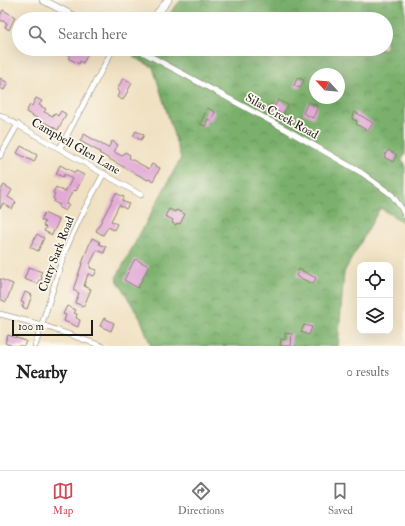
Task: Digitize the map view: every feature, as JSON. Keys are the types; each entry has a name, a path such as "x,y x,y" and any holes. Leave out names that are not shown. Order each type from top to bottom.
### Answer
{"street":[{"path":"43,0 66,12"},
{"path":"159,12 168,0"},
{"path":"60,148 109,56"},
{"name":"Silas Creek Road","path":"149,56 287,130 360,172 392,195 405,216"},
{"name":"Campbell Glen Lane","path":"0,115 141,195"},
{"path":"0,156 18,124"},
{"name":"Cutty Sark Road","path":"35,346 65,251 80,218 104,174"},
{"path":"0,314 42,325 102,346"}],"green space":[{"path":"181,0 405,0 405,154 401,161 405,163 405,223 380,208 344,272 338,346 151,346 141,320 116,278 181,158 153,67 133,57 393,56 393,12 171,12"}],"building":[{"path":"3,10 12,15 12,24 9,30 5,27 7,23 0,20"},
{"path":"70,56 87,56 83,63 80,61 79,64 68,58"},
{"path":"0,78 8,83 4,90 0,88"},
{"path":"123,78 132,83 123,100 117,97 120,92 117,90"},
{"path":"297,78 304,80 300,88 294,86"},
{"path":"36,98 42,101 39,105 46,109 44,112 53,116 54,113 58,116 61,111 66,114 58,130 26,112 30,105 32,106"},
{"path":"278,100 288,105 283,114 273,109"},
{"path":"308,102 309,104 318,106 313,118 303,113"},
{"path":"207,108 215,112 211,121 208,119 205,126 200,124"},
{"path":"355,112 373,123 368,131 356,124 357,121 352,119"},
{"path":"136,131 144,135 141,140 133,136"},
{"path":"84,134 108,148 112,141 118,145 114,152 122,156 125,152 130,155 129,158 149,169 152,164 160,168 153,181 127,169 80,141"},
{"path":"21,146 37,155 34,162 17,153"},
{"path":"388,150 397,155 393,162 384,157"},
{"path":"60,165 75,173 76,171 84,175 76,191 73,190 66,204 69,205 65,211 58,207 60,205 54,202 55,200 53,198 55,194 53,193 56,187 65,192 72,179 64,174 63,177 56,174"},
{"path":"4,185 12,190 8,197 16,202 12,209 3,203 0,209 0,192"},
{"path":"116,193 124,197 122,201 129,204 126,209 119,205 111,221 117,224 114,230 108,227 103,235 96,231"},
{"path":"169,209 185,214 180,224 177,223 176,225 172,223 173,220 165,216"},
{"path":"44,213 59,220 52,235 44,231 46,227 43,226 45,222 41,220"},
{"path":"37,234 44,238 38,251 30,247"},
{"path":"92,238 100,242 99,244 106,247 104,253 97,250 90,264 90,268 97,270 94,276 88,274 84,286 91,289 84,306 75,303 79,293 73,290"},
{"path":"135,259 149,266 138,288 124,280"},
{"path":"29,267 42,272 40,275 42,276 41,281 39,280 38,284 24,279"},
{"path":"299,269 316,278 313,284 296,276"},
{"path":"0,279 13,284 6,302 0,299"},
{"path":"25,292 32,295 27,309 22,307 24,303 21,302"},
{"path":"67,306 76,310 74,313 77,314 76,318 80,320 78,327 64,321 66,315 63,314"},
{"path":"104,318 114,323 111,331 100,326"},
{"path":"304,325 312,327 309,335 301,332"},
{"path":"285,333 292,334 291,346 280,346 281,339 285,340"},
{"path":"8,335 26,341 24,346 13,346 5,343"}]}
